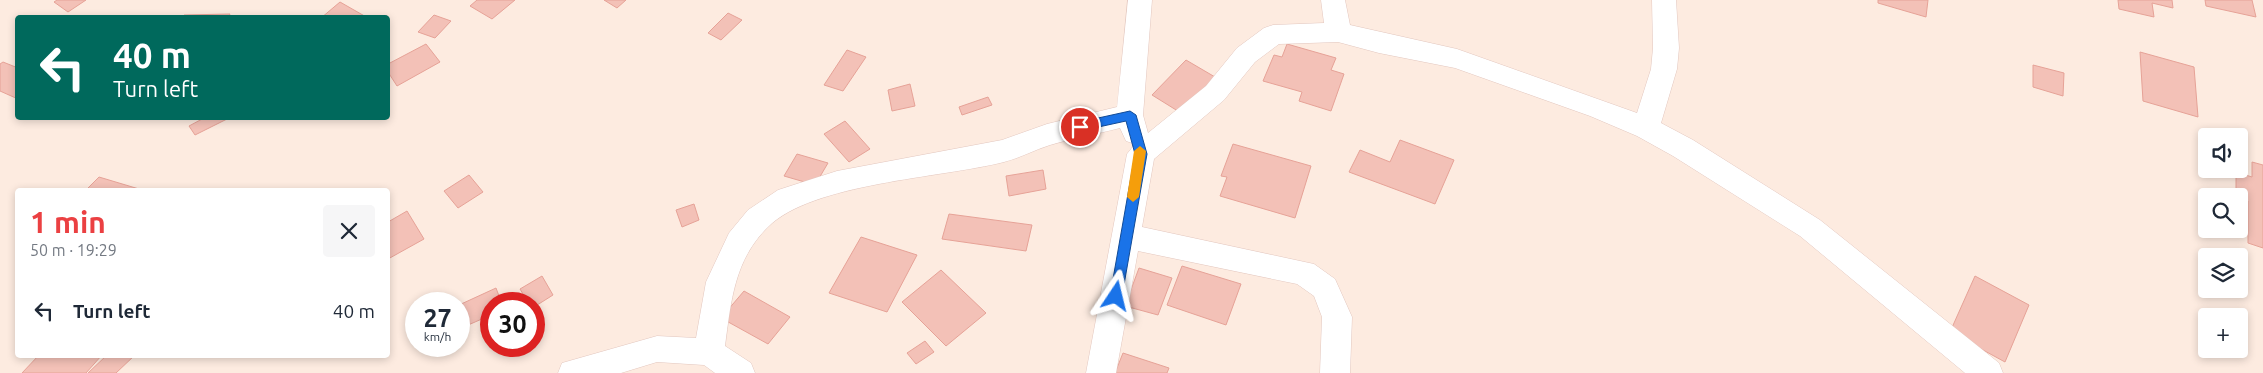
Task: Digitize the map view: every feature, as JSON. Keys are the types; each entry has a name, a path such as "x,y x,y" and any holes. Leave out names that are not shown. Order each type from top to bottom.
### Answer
{"street":[{"path":"1101,373 1141,154 1130,115 1140,0"},
{"path":"1333,0 1338,32"},
{"path":"1646,128 1664,69 1666,48 1664,0"},
{"path":"1141,154 1215,93 1246,55 1273,35 1338,32 1379,43 1457,59 1566,96 1646,128 1683,148 1810,228 1988,373"},
{"path":"709,352 720,282 739,242 758,218 788,198 838,182 1004,151 1047,135 1130,115"},
{"path":"1125,236 1304,273 1325,288 1337,317 1335,373"},
{"path":"573,373 657,349 709,352 740,373"}],"building":[{"path":"57,0 86,0 68,12 54,2"},
{"path":"477,0 515,0 492,19 470,6"},
{"path":"604,0 626,0 617,8"},
{"path":"1878,0 1928,0 1926,17 1878,3"},
{"path":"2118,0 2172,0 2173,8 2152,3 2154,17 2119,9"},
{"path":"2205,0 2252,0 2256,17 2206,6"},
{"path":"340,2 363,15 325,15"},
{"path":"728,13 742,20 721,40 708,33"},
{"path":"230,14 230,15 184,15"},
{"path":"434,15 451,21 435,38 418,32"},
{"path":"426,44 440,62 397,86 390,75 390,63"},
{"path":"1287,44 1336,58 1331,70 1344,74 1331,111 1299,101 1302,92 1263,81 1274,55 1282,57"},
{"path":"847,50 866,57 843,91 824,85"},
{"path":"2140,52 2194,67 2198,117 2143,101"},
{"path":"1186,60 1215,77 1181,113 1152,95"},
{"path":"3,62 15,67 15,98 0,91 0,64"},
{"path":"2033,65 2064,73 2063,96 2033,87"},
{"path":"910,84 915,106 892,111 888,90"},
{"path":"988,97 992,105 962,115 959,107"},
{"path":"200,120 225,120 195,135 189,126"},
{"path":"845,121 870,149 849,162 824,134"},
{"path":"1400,140 1454,160 1435,204 1349,172 1360,150 1390,162"},
{"path":"1233,144 1311,166 1295,218 1220,196 1227,177 1221,176"},
{"path":"797,154 828,163 815,185 784,176"},
{"path":"2252,162 2263,165 2263,248 2248,243 2248,188 2236,188 2236,178 2252,177"},
{"path":"1043,170 1046,189 1009,196 1006,176"},
{"path":"469,175 483,192 458,208 444,191"},
{"path":"99,177 136,188 88,188"},
{"path":"694,204 699,220 682,227 676,210"},
{"path":"407,211 424,239 390,258 390,221"},
{"path":"949,214 1032,225 1026,251 942,239"},
{"path":"861,237 917,255 887,312 829,293"},
{"path":"1182,266 1241,284 1226,325 1167,305"},
{"path":"1139,268 1172,278 1158,315 1125,306"},
{"path":"941,270 986,313 946,346 902,302"},
{"path":"542,276 553,295 545,300 545,292 522,292 520,289"},
{"path":"1975,276 2029,305 2005,362 1950,332"},
{"path":"496,288 498,292 487,292"},
{"path":"744,291 790,317 768,344 721,318"},
{"path":"480,295 480,320 470,324 470,300"},
{"path":"925,341 934,352 916,364 907,353"},
{"path":"1123,353 1169,368 1167,373 1115,373"},
{"path":"36,358 99,358 86,373 22,373"},
{"path":"104,358 132,358 116,373 88,373"}],"slow traffic":[{"path":"1133,197 1140,151"}],"route":[{"path":"1080,127 1130,115 1141,154 1125,236 1116,296"}]}
